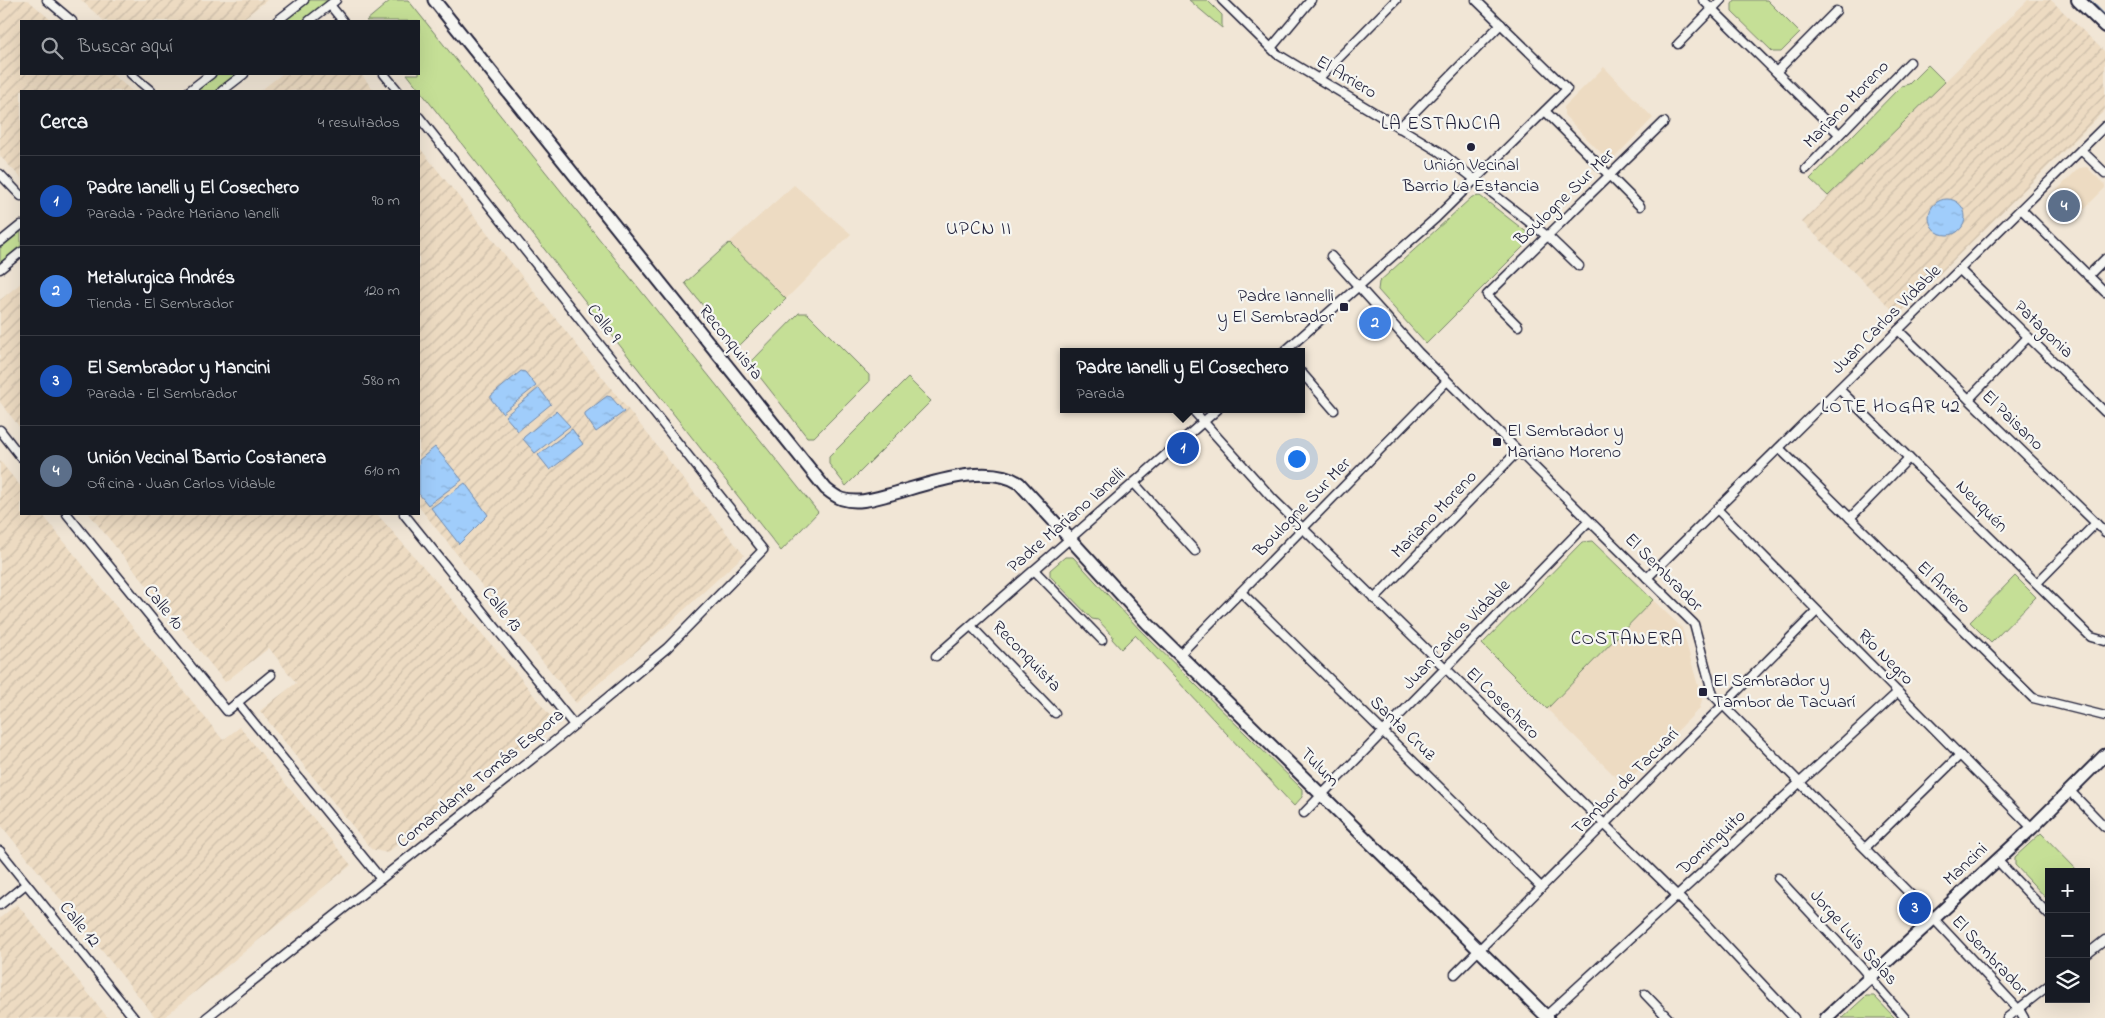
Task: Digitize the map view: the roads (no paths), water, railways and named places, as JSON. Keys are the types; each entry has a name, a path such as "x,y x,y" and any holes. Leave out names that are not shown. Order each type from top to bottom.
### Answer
{"main road":[{"path":"2078,0 2105,26"}],"street":[{"path":"48,0 71,20"},
{"path":"278,20 304,0"},
{"name":"Reconquista","path":"434,0 826,489 843,500 862,501 957,478 980,474 1001,474 1019,482 1071,539"},
{"name":"El Arriero","path":"1222,0 1277,54 1440,152 1547,236 1579,266"},
{"path":"1271,48 1311,0"},
{"path":"1318,79 1396,0"},
{"path":"1288,348 1436,218 1567,89 1476,0"},
{"path":"1703,0 1839,134"},
{"path":"1678,44 1721,0"},
{"path":"310,20 333,2 342,20"},
{"path":"1776,72 1836,11"},
{"path":"1399,128 1501,24"},
{"name":"Mariano Moreno","path":"1806,169 1910,62"},
{"path":"132,75 150,90"},
{"path":"190,90 210,75"},
{"path":"223,90 243,75"},
{"path":"385,75 397,90"},
{"path":"1545,111 1640,206"},
{"name":"Calle 9","path":"420,118 763,550"},
{"name":"Boulogne Sur Mer","path":"1518,326 1487,295 1664,122"},
{"name":"Juan Carlos Vidable","path":"1647,578 2105,126"},
{"path":"2082,150 2105,173"},
{"path":"0,174 20,195"},
{"path":"2021,210 2105,292"},
{"path":"0,242 20,226"},
{"path":"0,269 20,253"},
{"name":"El Sembrador","path":"1331,256 1418,352 1694,624 1713,695 1934,918 2018,1009 2024,1018"},
{"path":"2088,276 2105,259"},
{"name":"Patagonia","path":"1960,270 2105,412"},
{"name":"El Paisano","path":"1898,330 2105,532"},
{"path":"1968,399 2028,337"},
{"path":"1305,376 1334,410"},
{"name":"Boulogne Sur Mer","path":"1179,655 1447,381"},
{"name":"Neuquén","path":"1839,389 2091,637 2105,641"},
{"name":"El Cosechero","path":"1195,413 1302,529 1677,896 1794,1018"},
{"name":"Padre Mariano Ianelli","path":"936,656 1213,413"},
{"path":"0,430 20,456"},
{"name":"El Arriero","path":"1779,448 2033,698 2105,716"},
{"name":"Mariano Moreno","path":"1374,599 1518,451"},
{"path":"1850,518 1909,458"},
{"path":"1134,483 1195,551"},
{"name":"Río Negro","path":"1717,509 2032,828"},
{"name":"Calle 10","path":"68,515 226,711 237,702"},
{"name":"Calle 13","path":"405,515 574,725"},
{"name":"Juan Carlos Vidable","path":"1304,813 1589,521"},
{"path":"2037,584 2096,523"},
{"name":"Tulum","path":"1071,539 1147,623 1547,1017"},
{"name":"Comandante Tomás Espora","path":"206,1018 574,725 667,648 763,550"},
{"path":"1034,570 1102,640"},
{"name":"Santa Cruz","path":"1241,592 1542,887"},
{"name":"Tambor de Tacuarí","path":"1455,974 1817,611"},
{"name":"Reconquista","path":"971,626 1055,712"},
{"path":"271,675 237,702 381,879"},
{"name":"Dominguito","path":"1547,1017 1898,692"},
{"path":"1865,848 1960,755"},
{"name":"Mancini","path":"1826,1018 2032,828 2105,755"},
{"path":"2070,791 2105,828"},
{"name":"Calle 12","path":"0,851 134,1018"},
{"path":"1997,860 2047,913"},
{"name":"Jorge Luis Salas","path":"1778,878 1905,1018"},
{"path":"0,905 26,884"},
{"path":"2090,952 2105,940"},
{"path":"2007,1018 2045,988"},
{"path":"1645,994 1668,1018"}],"water":[{"path":"1947,199 1954,200 1960,204 1964,210 1964,224 1960,230 1954,234 1947,235 1940,234 1934,230 1930,224 1929,217 1930,210 1934,204 1940,200"},
{"path":"521,371 525,372 536,386 502,413 491,399 491,396"},
{"path":"539,388 551,404 518,431 505,416"},
{"path":"607,396 611,397 624,412 596,432 585,416 585,413"},
{"path":"556,411 570,426 535,453 523,439 524,437"},
{"path":"572,429 583,444 550,470 538,455"},
{"path":"435,447 462,480 428,505 420,495 420,459"},
{"path":"465,483 488,515 459,544 431,508"}],"waterway":[{"path":"2089,0 2105,16"}],"place":[{"name":"Unión Vecinal Barrio La Estancia","path":"1471,147"},
{"name":"Unión Vecinal Barrio Costanera","path":"2064,206"},
{"name":"Padre Iannelli y El Sembrador","path":"1344,307"},
{"name":"Metalurgica Andrés","path":"1375,323"},
{"name":"El Sembrador y Mariano Moreno","path":"1497,442"},
{"name":"Padre Ianelli y El Cosechero","path":"1183,448"},
{"name":"El Sembrador y Tambor de Tacuarí","path":"1703,692"},
{"name":"El Sembrador y Mancini","path":"1915,908"}],"district":[{"name":"LA ESTANCIA","path":"1441,124"},
{"name":"UPCN II","path":"979,229"},
{"name":"LOTE HOGAR 42","path":"1891,407"},
{"name":"COSTANERA","path":"1627,639"}]}
